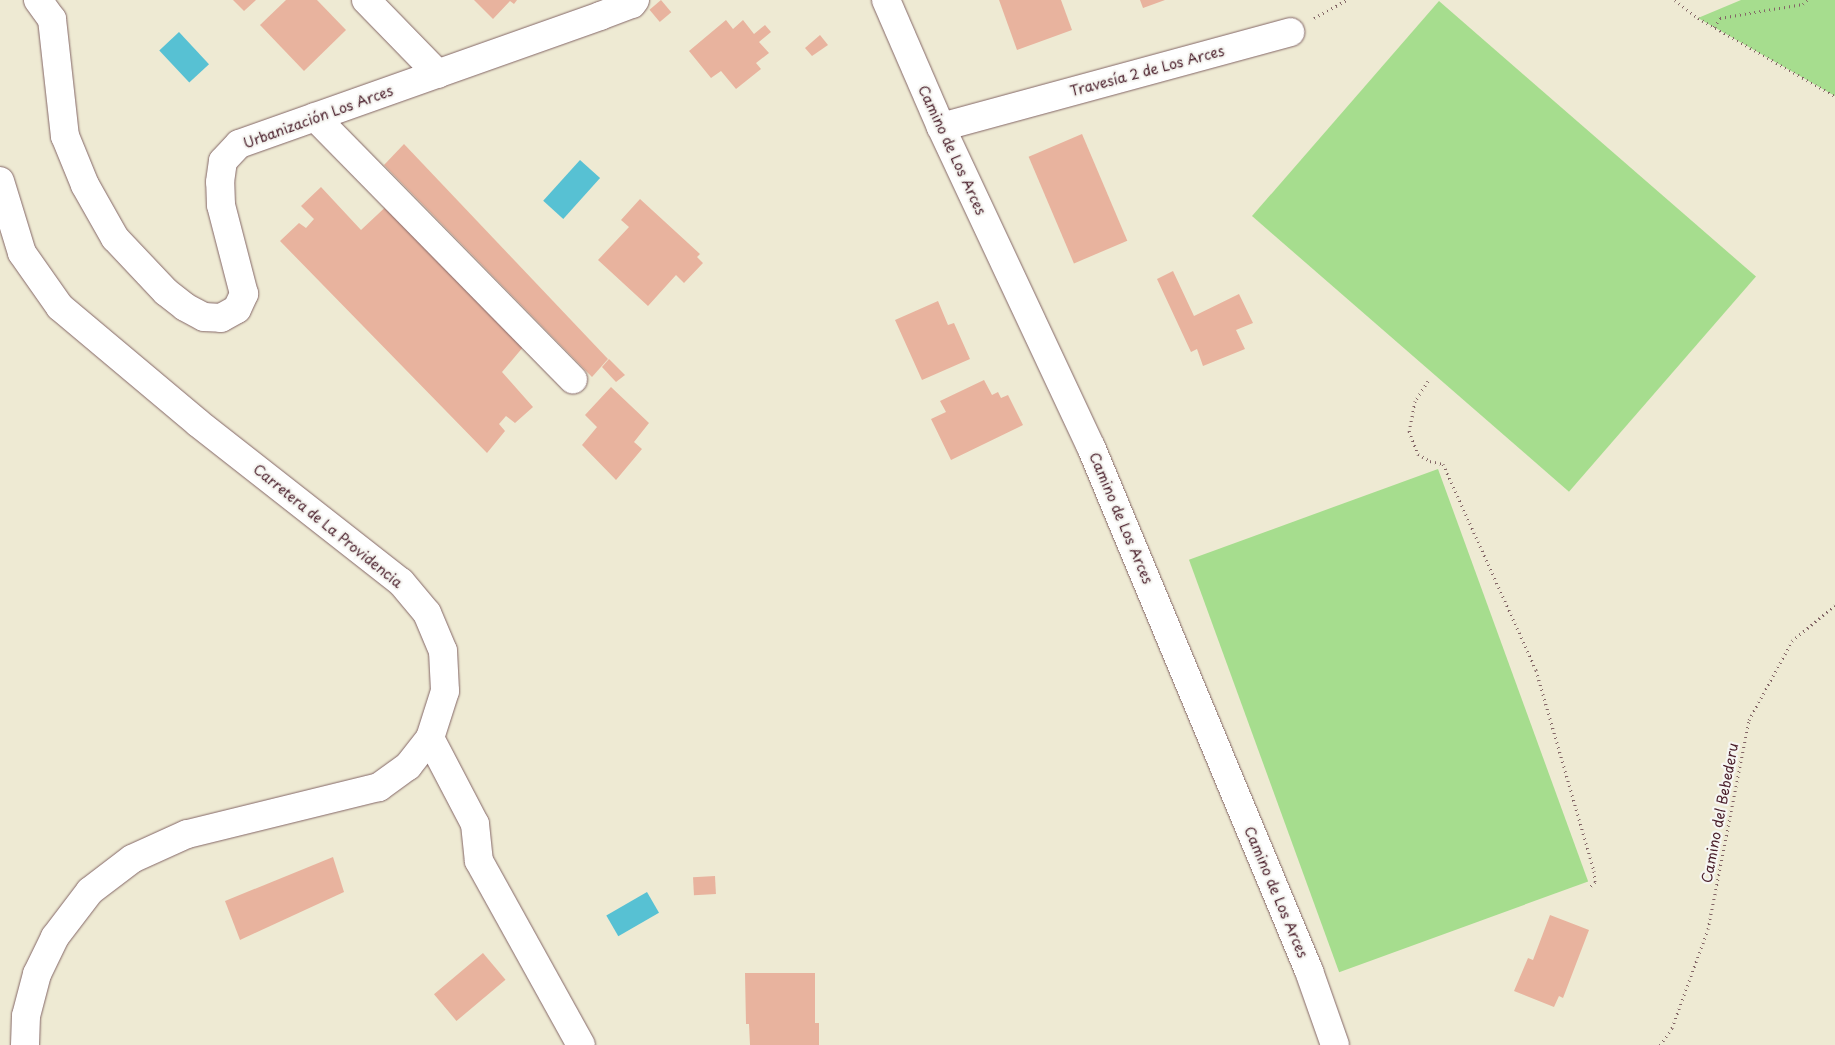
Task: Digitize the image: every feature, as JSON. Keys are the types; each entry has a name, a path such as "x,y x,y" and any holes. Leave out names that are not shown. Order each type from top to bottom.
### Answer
{"street":[{"name":"Urbanización Los Arces","path":"38,0 52,19 65,136 85,186 115,238 166,292 185,308 204,317 221,318 237,310 244,294 221,205 220,182 223,161 239,144 600,16 632,4 635,0"},
{"path":"366,0 438,74"},
{"name":"Camino de Los Arces","path":"886,0 941,127 1091,448 1309,971 1335,1045"},
{"name":"Travesía 2 de Los Arces","path":"941,127 1290,32"},
{"path":"315,117 573,380"},
{"name":"Carretera de La Providencia","path":"0,181 22,252 60,307 198,423 401,582 427,613 443,651 445,691 430,738 408,766 379,787 187,834 125,864 90,891 55,937 37,974 26,1016 25,1045"},
{"path":"430,738 475,824 479,861 581,1045"}],"path":[{"path":"1290,32 1347,0"},
{"path":"1675,0 1714,27 1835,96"},
{"path":"1714,27 1720,18 1803,4 1807,0"},
{"path":"1428,381 1415,401 1409,431 1418,454 1430,461 1443,464 1536,670 1594,871 1595,882 1589,888"},
{"name":"Camino del Bebederu","path":"1660,1045 1672,1028 1708,928 1749,720 1792,641 1835,605"}],"green space":[{"path":"1741,0 1835,0 1835,96 1698,18"},
{"path":"1439,1 1756,277 1569,492 1252,216"},
{"path":"1438,469 1588,882 1339,972 1189,560"}],"water":[{"path":"179,32 209,64 189,83 159,50"},
{"path":"580,160 600,178 563,219 543,201"},
{"path":"647,892 659,913 618,936 606,915"}],"building":[{"path":"233,0 256,0 244,11"},
{"path":"286,0 317,0 346,30 304,71 260,25"},
{"path":"474,0 517,0 514,4 510,1 493,19"},
{"path":"661,0 671,12 660,22 650,10"},
{"path":"999,0 1061,0 1072,30 1017,50"},
{"path":"1140,0 1165,0 1143,8"},
{"path":"726,20 733,29 743,20 754,34 765,25 771,32 759,42 769,53 756,63 761,69 736,89 721,71 711,78 689,51"},
{"path":"820,35 828,45 812,56 805,48"},
{"path":"1082,134 1127,241 1074,263 1029,157"},
{"path":"404,144 608,359 592,377 384,165"},
{"path":"321,187 361,230 393,200 529,340 502,372 533,407 515,423 506,416 499,424 505,431 487,453 280,241 299,223 306,228 314,219 301,206"},
{"path":"640,199 700,254 697,257 703,263 684,283 676,275 648,306 598,260 629,227 621,220"},
{"path":"1173,271 1194,316 1239,294 1253,323 1236,330 1245,349 1203,366 1197,349 1191,352 1157,279"},
{"path":"938,301 948,325 954,323 970,359 922,380 895,320"},
{"path":"609,359 625,375 616,382 602,367"},
{"path":"984,380 992,395 998,392 1001,398 1008,395 1023,425 951,460 931,419 946,412 940,401"},
{"path":"611,387 649,423 634,442 642,449 616,480 582,445 597,427 585,415"},
{"path":"333,857 344,892 240,940 225,901"},
{"path":"715,876 716,894 694,895 693,877"},
{"path":"1550,915 1589,930 1563,998 1559,996 1554,1007 1514,991 1528,958 1533,960"},
{"path":"483,953 505,980 456,1021 434,994"},
{"path":"745,973 815,973 815,1023 819,1023 819,1045 750,1045 749,1024 746,1024"}]}
